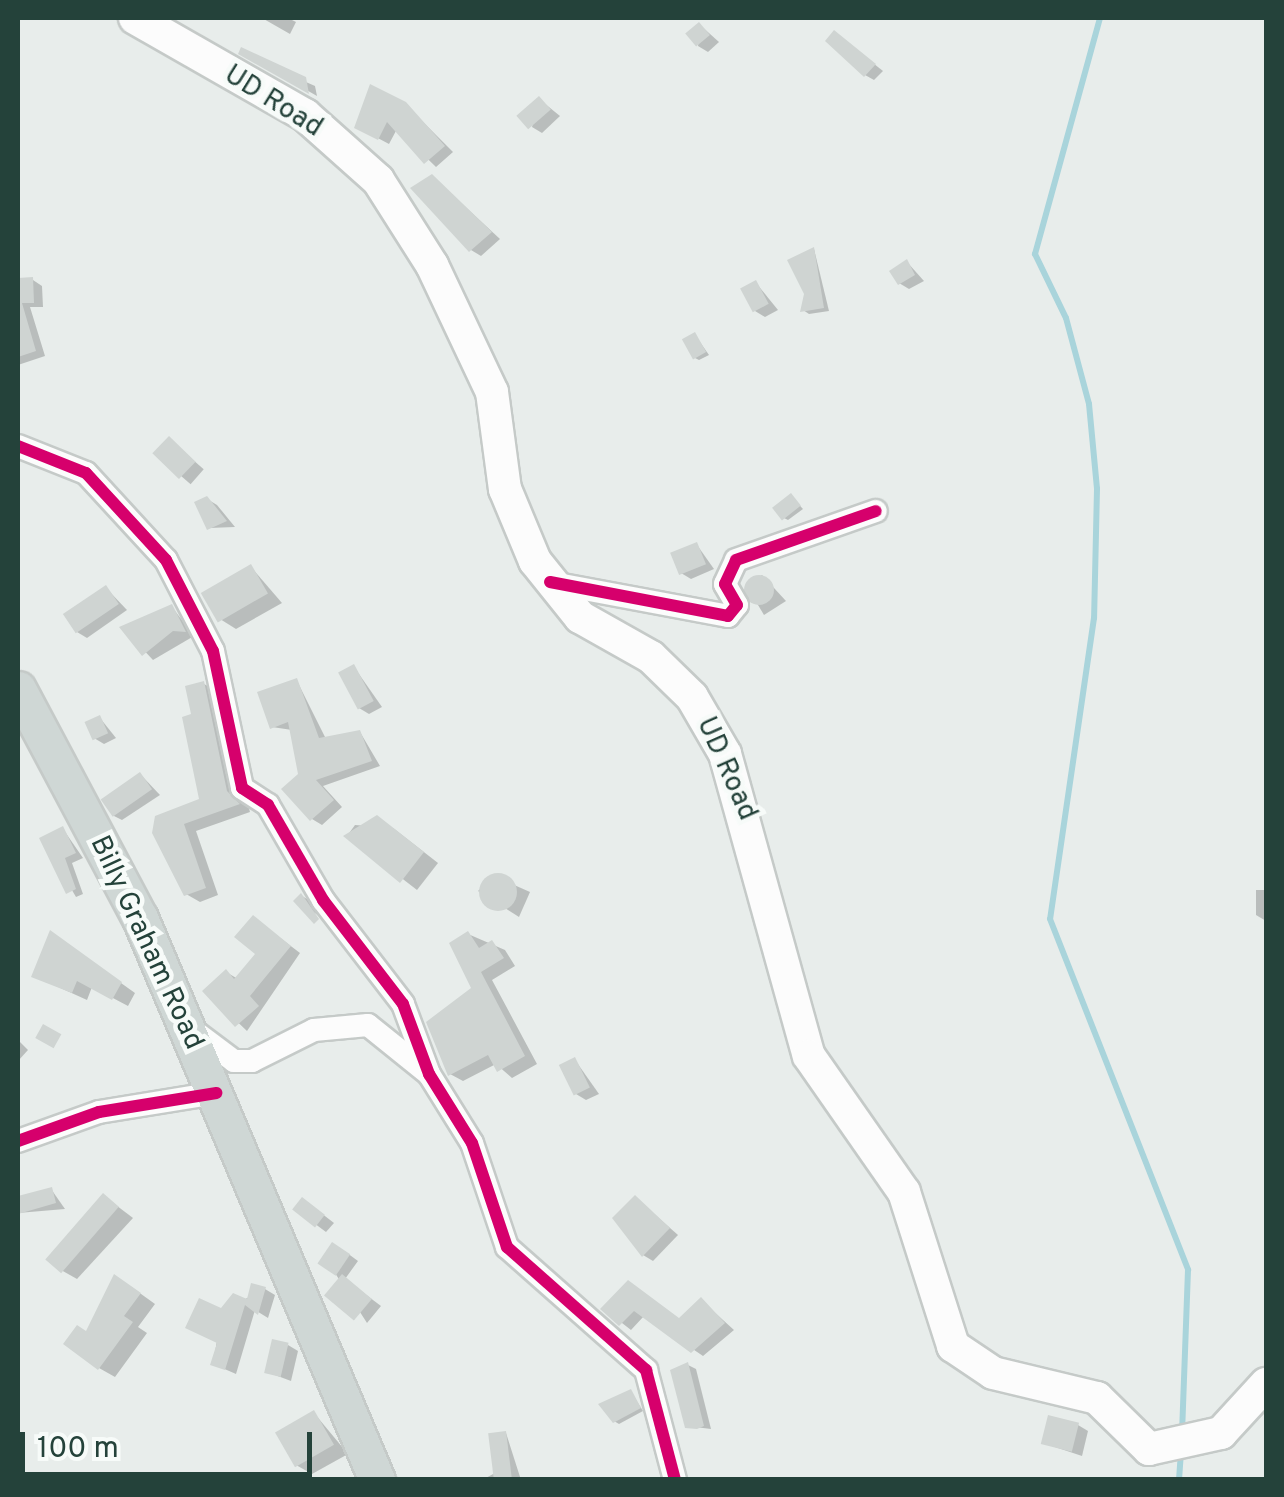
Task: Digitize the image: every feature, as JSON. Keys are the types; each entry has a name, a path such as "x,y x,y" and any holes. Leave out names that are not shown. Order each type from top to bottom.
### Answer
{"main road":[{"name":"UD Road","path":"135,18 305,116 378,180 432,265 492,392 505,489 550,582 580,617 651,657 712,728 749,815 781,975 809,1056 904,1192 953,1346 968,1364 1070,1385 1149,1449 1221,1433 1266,1384"},
{"name":"Billy Graham Road","path":"18,689 187,1026 377,1480"}],"street":[{"path":"18,446 86,473 166,560 213,651 242,788 268,805 322,900 403,1004 429,1074 472,1143 522,1267 646,1370 675,1480"},
{"path":"550,582 728,616 737,605 724,584 736,560 876,510"},
{"path":"187,1026 234,1061 340,1022 368,1025 429,1074"},
{"path":"18,1141 98,1112 216,1093"}],"building":[{"path":"699,22 710,35 696,47 685,34"},
{"path":"834,30 876,64 864,77 825,41"},
{"path":"241,47 306,77 309,94 238,54"},
{"path":"370,84 406,102 445,146 424,164 387,122 378,140 354,128"},
{"path":"539,96 551,110 528,129 516,116"},
{"path":"432,174 492,232 469,252 410,188"},
{"path":"814,247 824,308 800,312 804,294 787,260"},
{"path":"907,259 915,275 898,285 889,271"},
{"path":"33,277 34,303 22,303 36,351 18,357 18,278"},
{"path":"756,280 769,304 753,312 740,288"},
{"path":"695,332 706,352 693,359 682,339"},
{"path":"169,436 196,462 179,479 152,453"},
{"path":"791,493 801,506 782,520 772,508"},
{"path":"207,496 227,521 207,530 194,502"},
{"path":"697,542 706,564 679,575 670,553"},
{"path":"251,564 268,593 218,622 201,593"},
{"path":"759,575 773,584 774,590 765,604 759,605 745,596 744,590 753,576"},
{"path":"106,585 119,604 76,633 63,614"},
{"path":"172,604 186,632 173,631 142,656 119,627"},
{"path":"354,664 374,701 358,710 338,672"},
{"path":"297,678 319,738 360,730 372,761 316,780 334,800 310,821 281,789 298,774 288,722 270,729 257,692"},
{"path":"204,681 227,791 240,804 184,824 206,888 184,896 152,833 155,816 199,799 182,717 191,714 185,686"},
{"path":"100,715 108,733 93,740 84,722"},
{"path":"140,772 152,789 113,817 101,800"},
{"path":"377,815 424,852 400,883 343,836"},
{"path":"63,826 76,853 65,858 76,889 66,894 39,838"},
{"path":"498,873 511,879 517,892 511,905 498,911 485,905 479,892 485,879"},
{"path":"301,893 319,919 314,924 293,901"},
{"path":"253,915 291,946 250,996 259,1006 235,1027 202,991 226,969 234,979 255,954 234,937"},
{"path":"50,930 122,982 112,1000 77,981 72,993 31,977"},
{"path":"468,931 479,948 492,940 504,958 481,972 525,1056 497,1072 488,1055 448,1076 426,1022 471,988 449,943"},
{"path":"43,1024 61,1034 54,1048 35,1038"},
{"path":"575,1057 590,1088 574,1095 559,1065"},
{"path":"52,1187 56,1203 18,1214 18,1196"},
{"path":"103,1193 119,1207 61,1273 45,1259"},
{"path":"635,1195 670,1228 642,1257 612,1218"},
{"path":"302,1197 325,1215 315,1227 292,1210"},
{"path":"332,1242 350,1254 336,1276 317,1264"},
{"path":"114,1274 141,1293 124,1316 133,1322 98,1370 63,1344 77,1325 86,1331"},
{"path":"342,1274 372,1299 354,1321 324,1295"},
{"path":"628,1280 679,1318 701,1297 725,1323 691,1353 634,1311 619,1326 600,1309"},
{"path":"251,1283 266,1287 258,1315 245,1305 225,1370 210,1365 217,1343 185,1328 199,1298 221,1308 233,1293 247,1299"},
{"path":"272,1339 289,1343 281,1377 264,1373"},
{"path":"688,1362 704,1426 697,1429 685,1428 670,1370"},
{"path":"631,1389 641,1408 613,1423 598,1404"},
{"path":"314,1410 334,1445 295,1467 275,1432"},
{"path":"1048,1415 1079,1423 1072,1452 1041,1444"},
{"path":"506,1431 512,1480 494,1480 488,1433"}],"waterway":[{"path":"1100,18 1035,254 1066,318 1089,404 1097,489 1094,618 1050,919 1188,1270 1182,1433"},
{"path":"1179,1480 1181,1451"}],"cycle path":[{"path":"18,446 86,473 166,560 213,651 242,788 268,805 323,900 403,1004 429,1074 472,1143 507,1247 646,1370 675,1480"},
{"path":"550,582 728,616 737,605 725,584 736,560 876,511"},
{"path":"18,1141 99,1112 216,1093"}]}
